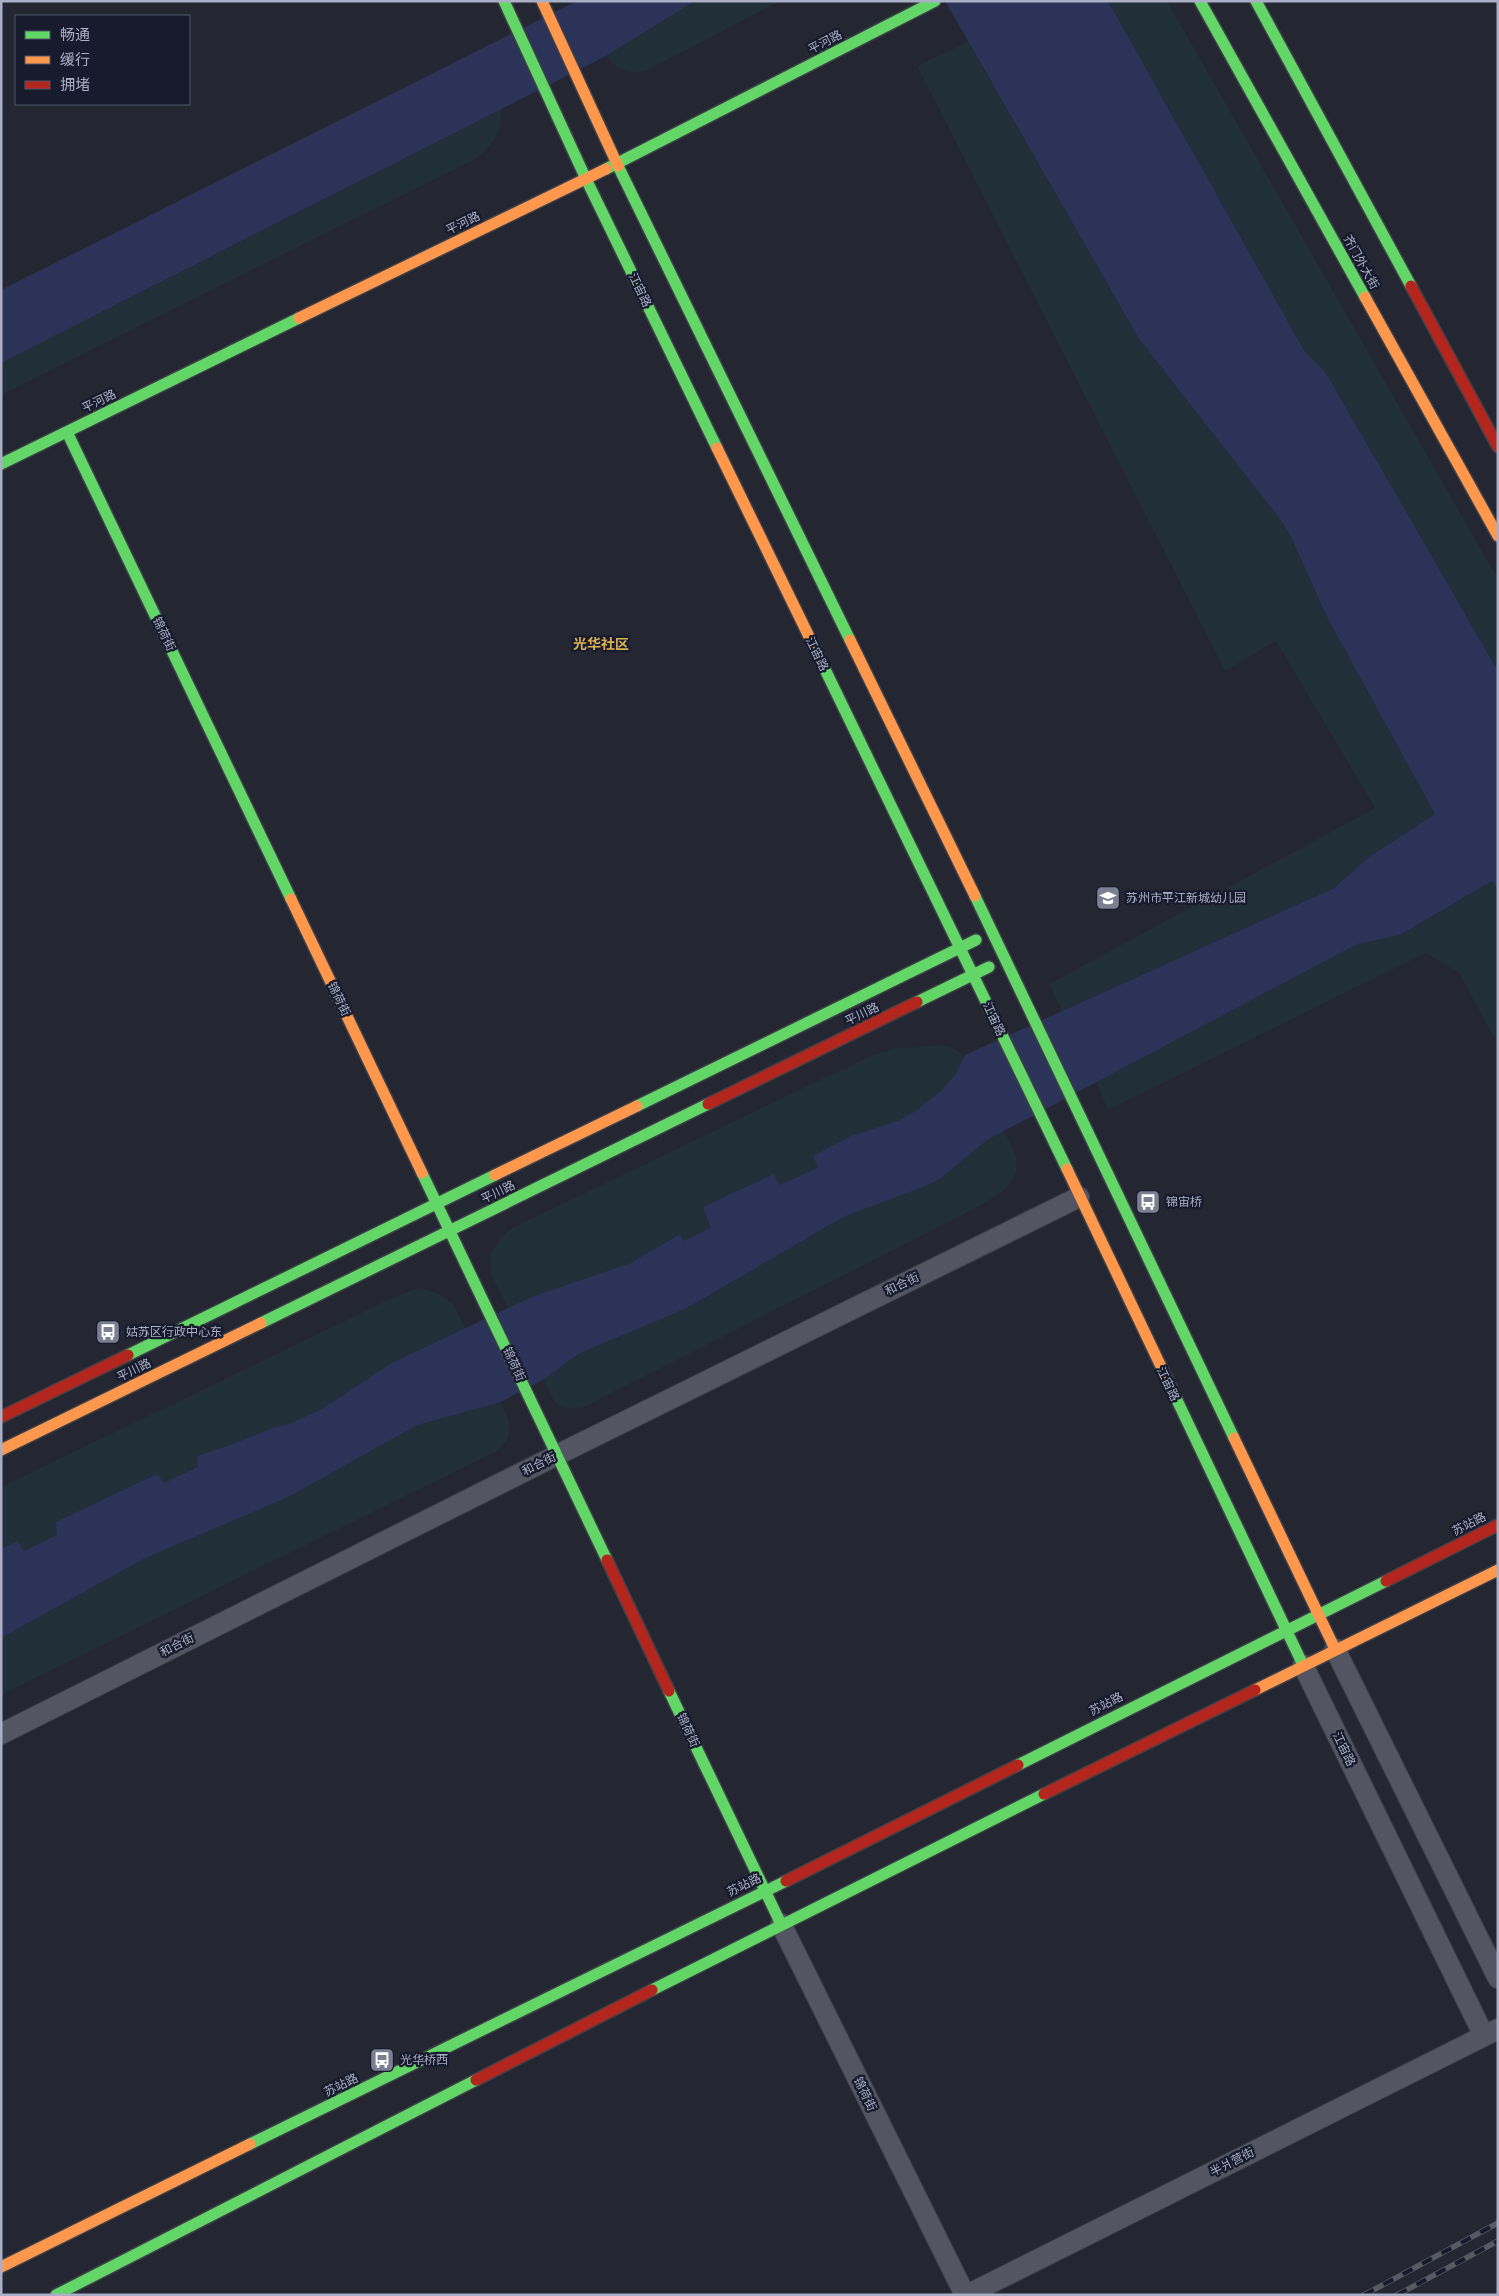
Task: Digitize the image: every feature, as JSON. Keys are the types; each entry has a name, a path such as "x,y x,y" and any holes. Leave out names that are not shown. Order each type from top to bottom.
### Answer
{"street":[{"name":"江宙路","path":"504,1 544,91 974,975 1078,1197 1303,1665 1491,2032"},
{"name":"平河路","path":"1,464 617,163 935,1"},
{"name":"齐门外大街","path":"1200,1 1498,536"},
{"path":"1256,1 1498,447"},
{"path":"544,4 617,163 994,932 1318,1615 1498,1978"},
{"name":"锦荷街","path":"67,432 765,1891 966,2295"},
{"name":"平川路","path":"1,1417 994,932"},
{"name":"平川路","path":"1,1450 1006,959"},
{"name":"和合街","path":"1,1734 557,1455 1078,1197"},
{"name":"苏站路","path":"1,2268 765,1891 1498,1525"},
{"path":"56,2295 781,1924 1498,1570"},
{"name":"半爿营街","path":"966,2295 1491,2032"}],"shaded area":[{"path":"695,1 780,1 646,71 634,72 623,70 614,65 606,56"},
{"path":"1108,1 1167,1 1498,579 1498,671 1326,373 1305,352"},
{"path":"968,42 1139,339 1280,519 1290,535 1328,619 1435,814 1369,857 1334,888 1062,1011 1049,984 1375,808 1276,641 1225,671 917,66"},
{"path":"501,109 498,132 490,145 473,160 1,395 1,363"},
{"path":"1492,881 1498,889 1498,1045 1459,973 1426,953 1108,1110 1096,1082 1357,943 1400,935"},
{"path":"943,1045 957,1050 973,1064 1016,1156 1015,1174 1012,1181 1002,1192 980,1206 584,1407 567,1409 555,1403 491,1274 490,1254 502,1236 512,1228 872,1055 897,1048"},
{"path":"415,1289 436,1293 454,1305 509,1420 510,1430 508,1438 503,1445 495,1452 1,1695 1,1487 390,1299"}],"water":[{"path":"577,1 695,1 606,56 1,363 1,290"},
{"path":"945,1 1108,1 1305,352 1326,373 1498,671 1498,889 1492,881 1400,935 1357,944 987,1140 941,1178 923,1187 843,1217 699,1301 669,1316 591,1348 574,1357 543,1380 501,1402 417,1425 288,1497 145,1558 1,1638 1,1549 18,1541 24,1551 57,1535 56,1522 157,1474 164,1483 198,1467 197,1456 270,1429 290,1424 322,1409 392,1363 529,1298 631,1263 680,1234 683,1241 711,1228 703,1207 774,1174 779,1185 818,1168 813,1156 851,1136 900,1120 916,1111 942,1090 955,1075 965,1055 1334,888 1369,857 1435,814 1328,619 1290,535 1280,519 1139,339"}],"railway":[{"path":"1364,2295 1498,2223"},
{"path":"1397,2295 1498,2241"}],"traffic: fast":[{"path":"504,1 586,179 717,448"},
{"path":"606,169 935,1"},
{"path":"1200,1 1365,297"},
{"path":"1256,1 1411,286"},
{"path":"618,166 850,640"},
{"path":"1,464 299,318"},
{"path":"67,432 291,899"},
{"path":"819,657 1067,1169"},
{"path":"975,896 1234,1438"},
{"path":"637,1106 976,940"},
{"path":"917,1002 989,967"},
{"path":"261,1323 708,1104"},
{"path":"422,1173 607,1560"},
{"path":"128,1355 495,1175"},
{"path":"1166,1377 1303,1665"},
{"path":"1018,1765 1386,1581"},
{"path":"669,1691 781,1924"},
{"path":"652,1990 1044,1794"},
{"path":"250,2144 786,1881"},
{"path":"56,2295 476,2080"}],"traffic: slow":[{"path":"542,1 618,166"},
{"path":"299,318 606,169"},
{"path":"1365,297 1498,536"},
{"path":"717,448 819,657"},
{"path":"850,640 975,896"},
{"path":"291,899 422,1173"},
{"path":"495,1175 637,1106"},
{"path":"1067,1169 1166,1377"},
{"path":"1,1450 261,1323"},
{"path":"1234,1438 1335,1649"},
{"path":"1255,1690 1498,1570"},
{"path":"1,2267 250,2144"}],"traffic: jam":[{"path":"1411,286 1498,447"},
{"path":"708,1104 917,1002"},
{"path":"1,1417 128,1355"},
{"path":"1386,1581 1498,1525"},
{"path":"607,1560 669,1691"},
{"path":"1044,1794 1255,1690"},
{"path":"786,1881 1018,1765"},
{"path":"476,2080 652,1990"}],"place":[{"name":"苏州市平江新城幼儿园","path":"1108,898"},
{"name":"锦宙桥","path":"1148,1202"},
{"name":"姑苏区行政中心东","path":"108,1332"},
{"name":"光华桥西","path":"382,2060"}],"district":[{"name":"光华社区","path":"601,644"}]}
